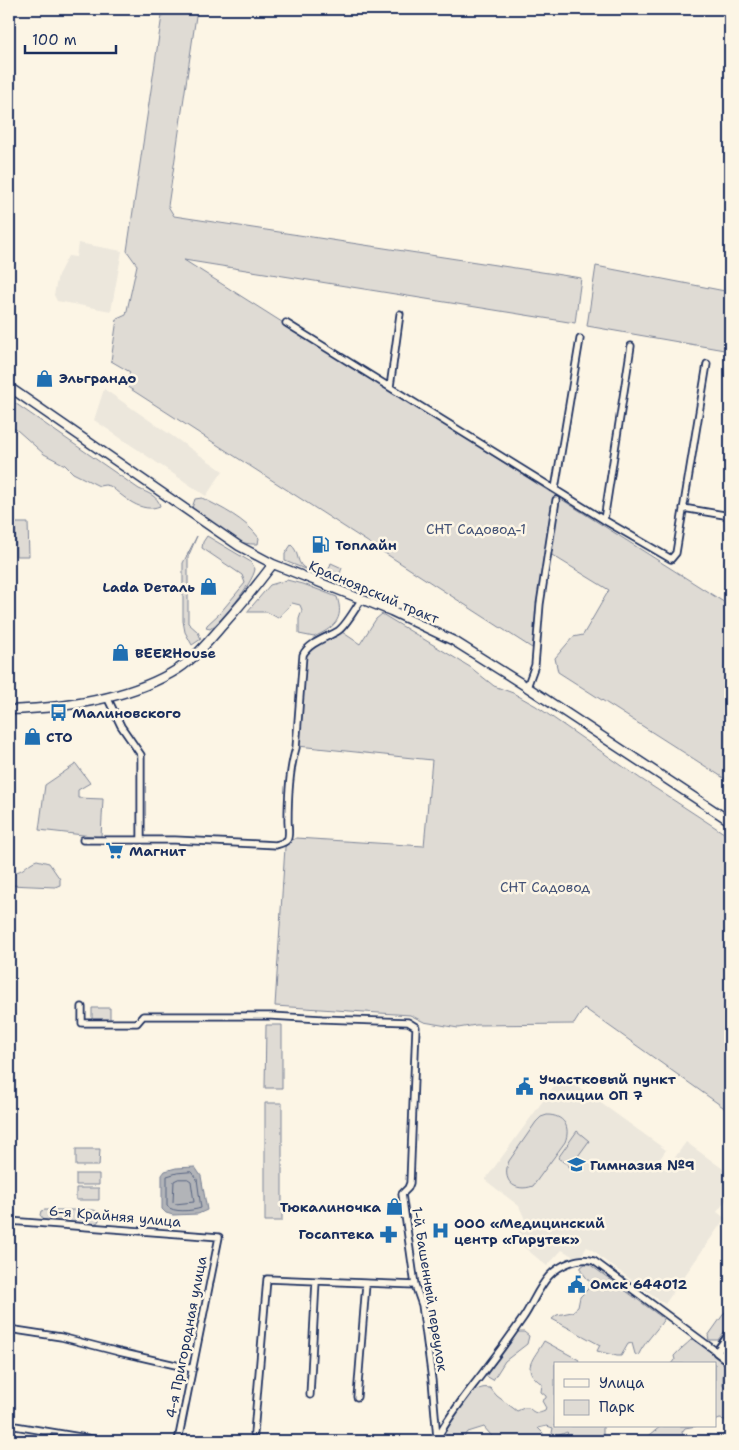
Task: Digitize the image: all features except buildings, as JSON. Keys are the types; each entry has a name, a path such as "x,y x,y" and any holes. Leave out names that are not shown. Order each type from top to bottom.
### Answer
{"main road":[{"name":"Красноярский тракт","path":"9,386 239,546 274,564 435,631 527,687 730,820"},
{"path":"9,710 57,707 107,697 158,679 179,668 197,654 212,638 274,564"}],"street":[{"path":"390,387 400,314"},
{"path":"286,323 604,520 671,559 676,553 708,364"},
{"path":"555,489 580,338"},
{"path":"604,520 631,346"},
{"path":"527,687 535,665 540,604 556,500"},
{"path":"683,508 730,516"},
{"path":"82,840 141,840 276,845 282,844 287,840 289,835 288,810 291,762 296,748 303,655 305,651 322,638 340,629 362,599"},
{"path":"107,697 121,726 141,755 141,840"},
{"name":"1-й Башенный переулок","path":"82,1007 82,1023 137,1023 143,1016 271,1016 408,1022 416,1027 410,1183 402,1194 415,1285 422,1305 432,1380 437,1440"},
{"name":"6-я Крайняя улица","path":"9,1221 219,1237"},
{"name":"4-я Пригородная улица","path":"178,1441 219,1237"},
{"path":"437,1440 460,1402 523,1318 550,1275 576,1261 588,1258 594,1261 730,1362"},
{"path":"254,1433 267,1279 415,1285"},
{"path":"310,1395 316,1281"},
{"path":"356,1397 366,1284"},
{"path":"9,1329 61,1337 193,1368"},
{"path":"717,1352 730,1334"},
{"path":"9,1425 104,1441"}],"shaded area":[{"path":"78,243 122,251 111,311 57,301 54,295 58,275 68,256 76,257"},
{"path":"104,389 223,471 206,496 94,420"},
{"name":"Гимназия №9","path":"562,1075 666,1150 657,1163 666,1170 686,1142 730,1174 730,1195 717,1212 725,1218 665,1304 587,1247 581,1256 574,1257 562,1250 547,1266 514,1239 526,1222 519,1206 485,1180"}],"green space":[{"name":"СНТ Садовод-1","path":"163,9 197,9 168,206 174,216 581,278 575,323 184,260 730,606 730,782 558,672 555,658 573,637 583,635 609,590 547,552 532,648 126,386 130,372 111,361 117,319 126,315 137,265 127,251"},
{"path":"596,266 730,292 730,351 587,326"},
{"path":"9,399 139,489 152,495 160,506 146,508 133,503 110,486 99,486 73,473 65,465 44,454 17,430 9,426"},
{"path":"202,498 247,525 259,538 258,544 238,541 194,510 192,508 195,499"},
{"path":"15,523 28,523 29,556 16,556"},
{"path":"197,536 188,557 188,623 198,632 201,639 192,645 185,632 183,621 183,563"},
{"path":"207,536 251,562 255,569 249,583 236,601 210,629 206,628 207,625 220,613 245,583 242,575 202,548"},
{"path":"291,545 294,547 301,565 317,574 285,561 285,554"},
{"path":"331,563 342,568 339,576 328,572"},
{"path":"287,580 337,597 339,612 336,622 327,630 314,637 299,634 299,619 302,610 300,605 292,603 278,618 267,612 247,612 270,585"},
{"name":"СНТ Садовод","path":"382,614 470,667 494,686 513,693 536,706 641,779 730,837 730,1112 584,1008 574,1024 476,1025 458,1028 424,1022 410,1015 275,1006 285,847 289,842 296,838 424,846 432,760 298,746 306,654 327,637 342,632 360,644 376,619"},
{"path":"76,764 90,783 78,790 78,798 103,799 101,837 39,830 45,785"},
{"path":"37,860 49,863 60,879 60,885 55,887 9,885 9,876"},
{"path":"92,1008 110,1008 110,1020 92,1020"},
{"path":"266,1025 282,1025 282,1088 265,1088"},
{"path":"265,1103 282,1103 282,1221 265,1221"},
{"path":"547,1115 558,1117 565,1123 567,1137 565,1142 533,1186 520,1188 515,1186 508,1179 507,1168 509,1161 536,1122 541,1117"},
{"path":"577,1131 589,1141 570,1167 558,1158"},
{"path":"76,1149 100,1149 99,1166 76,1166"},
{"path":"76,1174 99,1174 99,1185 76,1185"},
{"path":"76,1188 99,1188 99,1200 76,1200"},
{"path":"94,1210 98,1212 100,1218 94,1224 44,1220 40,1215 41,1211"},
{"path":"589,1264 664,1319 643,1346 638,1356 635,1354 632,1343 628,1344 621,1356 597,1351 600,1345 552,1319 557,1315 572,1312 578,1307 580,1297 588,1289 590,1282 581,1271 581,1267"},
{"path":"730,1305 730,1324 718,1340 709,1340 708,1336"},
{"path":"517,1332 524,1332 529,1336 527,1344 505,1361 493,1380 486,1376"},
{"path":"692,1339 728,1364 723,1376 723,1385 730,1390 730,1441 721,1441 727,1428 725,1420 716,1421 716,1362 674,1362 674,1356"},
{"path":"544,1341 579,1360 578,1362 554,1362 554,1428 603,1428 603,1441 560,1441 568,1433 555,1437 552,1433 553,1428 547,1426 538,1428 543,1433 543,1441 496,1441 484,1427 468,1432 462,1440 466,1441 441,1441 447,1427 463,1402 482,1388 490,1388 497,1396 517,1411 529,1408 537,1413 545,1411 546,1408 542,1401 546,1396 541,1392 542,1384 531,1374 530,1369 533,1359"},
{"path":"659,1428 685,1428 682,1432 684,1441 645,1441"}],"water":[{"path":"195,1167 201,1176 207,1210 198,1214 173,1215 166,1213 162,1209 162,1175 165,1171 176,1168"}],"tram line":[{"path":"28,1441 41,1434 58,1434 90,1441"}],"place":[{"name":"Эльграндо","path":"45,378"},
{"name":"Топлайн","path":"321,545"},
{"name":"Lada Dеталь","path":"209,587"},
{"name":"BEERHouse","path":"121,653"},
{"name":"Малиновского","path":"58,713"},
{"name":"СТО","path":"32,737"},
{"name":"Магнит","path":"115,851"},
{"name":"Участковый пункт полиции ОП 7","path":"525,1087"},
{"name":"Гимназия №9","path":"576,1165"},
{"name":"Тюкалиночка","path":"395,1207"},
{"name":"ООО «Медицинский центр «Гирутек»","path":"440,1231"},
{"name":"Госаптека","path":"388,1234"},
{"name":"Омск 644012","path":"576,1284"}]}
